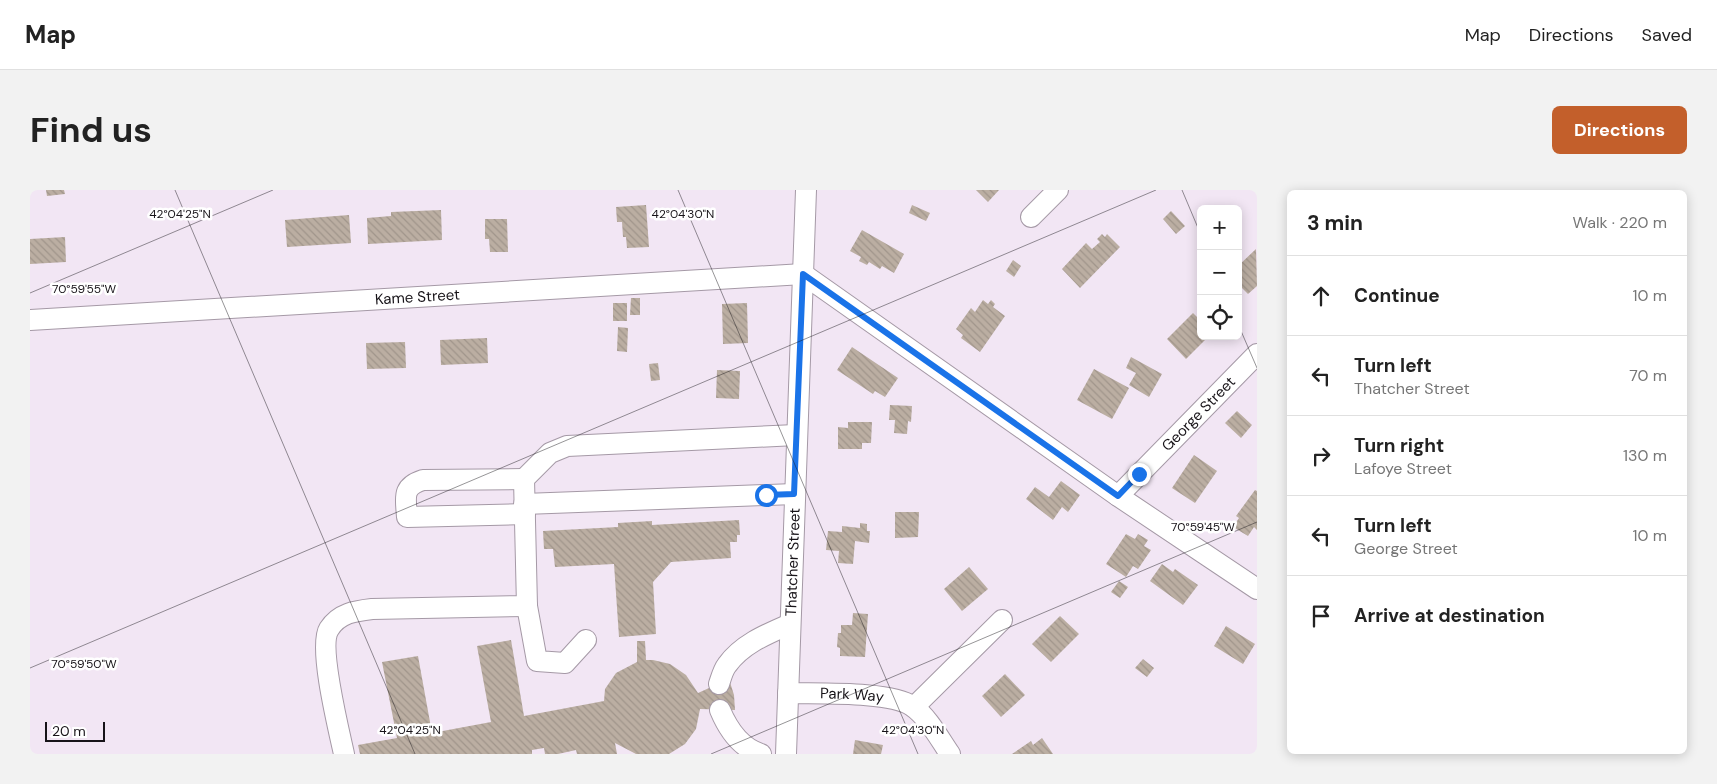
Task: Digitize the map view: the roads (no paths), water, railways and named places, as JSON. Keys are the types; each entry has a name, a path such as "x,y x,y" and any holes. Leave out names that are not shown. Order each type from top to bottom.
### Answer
{"street":[{"name":"Thatcher Street","path":"786,754 806,190"},
{"path":"1031,217 1058,190"},
{"name":"Kame Street","path":"30,320 803,274"},
{"path":"803,274 1118,496 1257,589"},
{"name":"George Street","path":"1118,496 1257,354"},
{"path":"586,640 565,663 537,661 527,606 524,480 550,453 567,446 796,435"},
{"path":"524,480 422,480 412,483 406,492 407,517 794,494"},
{"path":"344,754 326,664 325,647 327,631 337,620 351,611 372,609 527,606"},
{"path":"950,754 914,707 1002,620"},
{"path":"719,684 726,666 740,651 757,639 790,624"},
{"name":"Park Way","path":"788,692 895,698 914,707"},
{"path":"720,710 727,726 742,743 761,754"}]}
